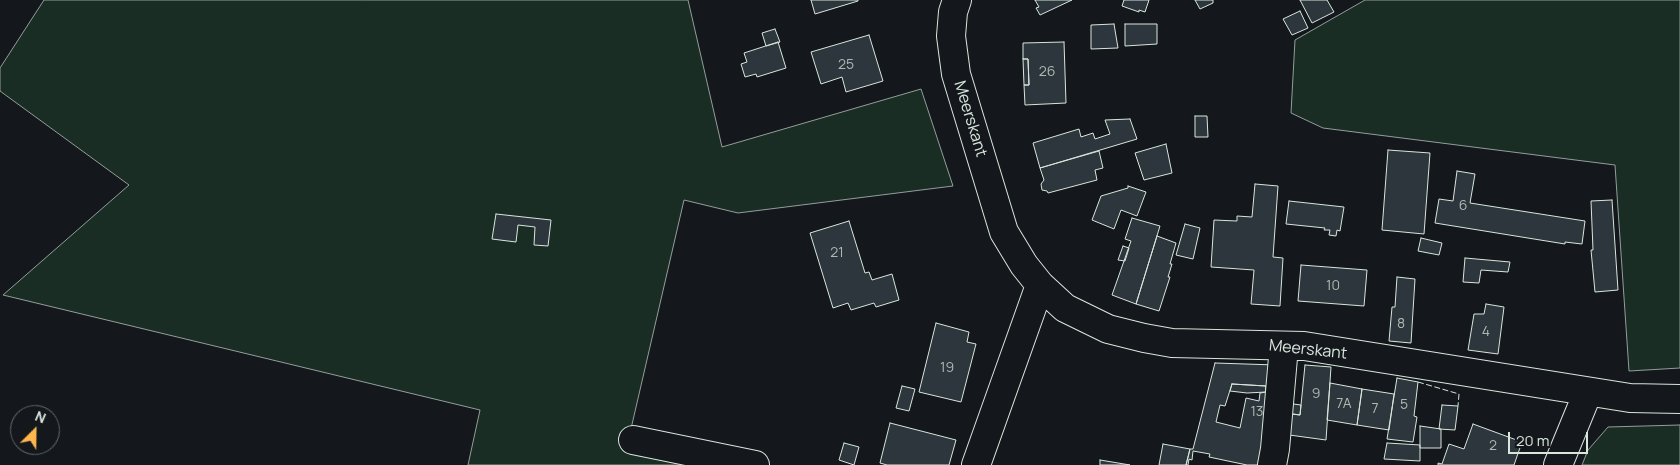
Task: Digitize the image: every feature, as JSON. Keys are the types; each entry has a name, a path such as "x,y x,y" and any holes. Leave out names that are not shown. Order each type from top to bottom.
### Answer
{"street":[{"name":"Meerskant","path":"957,0 953,12 951,36 956,74 1004,232 1024,265 1040,285 1066,308 1108,329 1172,342 1304,346 1630,398 1680,399"},
{"path":"976,465 1040,285"},
{"path":"1272,465 1284,346"},
{"path":"1558,465 1588,392"},
{"path":"633,440 755,465"}],"green space":[{"path":"44,0 688,0 722,147 921,89 953,186 738,213 684,200 627,446 718,465 468,465 480,410 3,295 129,185 0,91 0,68"},
{"path":"1365,0 1680,0 1680,368 1629,371 1615,165 1323,128 1291,113 1295,40"},
{"path":"1680,425 1680,465 1582,465 1588,450 1608,427"}],"building":[{"path":"811,0 858,0 858,1 815,14"},
{"path":"1035,0 1072,0 1040,15 1036,8 1039,7"},
{"path":"1124,0 1149,0 1145,12 1139,10 1139,12 1122,6"},
{"path":"1195,0 1213,0 1213,3 1200,9"},
{"path":"1300,0 1327,0 1334,12 1312,23"},
{"path":"1300,11 1308,28 1292,35 1283,19"},
{"path":"1114,24 1118,48 1091,49 1091,25"},
{"path":"1125,24 1157,24 1157,44 1125,46"},
{"path":"775,29 780,42 766,46 762,33"},
{"path":"869,35 883,81 846,92 842,77 821,84 811,52"},
{"path":"778,42 786,68 757,77 756,74 745,77 741,64 747,62 744,53"},
{"path":"1064,42 1066,103 1025,105 1024,85 1029,85 1028,59 1023,59 1023,43"},
{"path":"1023,59 1028,59 1029,85 1024,85"},
{"path":"1195,116 1207,116 1208,137 1195,137"},
{"path":"1130,119 1137,139 1040,168 1033,143 1079,129 1081,137 1093,133 1095,139 1110,134 1105,120"},
{"path":"1166,144 1172,173 1144,180 1135,153"},
{"path":"1388,150 1430,153 1424,234 1382,230"},
{"path":"1099,151 1103,168 1095,170 1097,180 1048,193 1042,190 1041,184 1044,180 1040,168"},
{"path":"1457,171 1475,174 1470,203 1585,221 1582,244 1565,242 1565,244 1435,223 1439,199 1453,201"},
{"path":"1255,184 1278,186 1273,257 1283,258 1280,306 1251,304 1254,270 1211,267 1214,220 1237,221 1237,216 1252,217"},
{"path":"1128,186 1146,192 1137,216 1121,210 1114,229 1092,220 1101,196 1128,188"},
{"path":"1612,200 1618,290 1595,292 1591,250 1593,250 1591,201"},
{"path":"1289,201 1344,207 1340,231 1337,230 1336,236 1329,235 1330,230 1324,230 1325,228 1286,224"},
{"path":"496,214 551,220 548,246 534,245 535,227 518,225 516,242 492,239"},
{"path":"1132,218 1160,226 1136,304 1112,295 1131,241 1125,239"},
{"path":"849,221 865,273 869,272 872,280 892,274 899,300 876,307 874,303 851,310 848,303 833,308 810,233"},
{"path":"1185,224 1200,228 1193,259 1176,255"},
{"path":"1157,236 1176,243 1170,264 1172,264 1168,277 1170,277 1159,311 1136,304"},
{"path":"1421,238 1442,243 1439,255 1418,251"},
{"path":"1123,246 1129,248 1125,261 1118,260"},
{"path":"1465,258 1510,262 1508,272 1481,270 1479,283 1463,282"},
{"path":"1301,265 1367,270 1364,306 1298,301"},
{"path":"1397,277 1415,279 1411,343 1389,341 1392,307 1395,307"},
{"path":"1486,304 1504,307 1498,354 1468,350 1474,314 1484,314"},
{"path":"936,323 969,332 967,342 976,344 961,402 919,392"},
{"path":"1215,363 1276,365 1267,465 1247,465 1209,457 1210,454 1193,451 1192,460 1189,459 1188,465 1186,465 1190,449 1193,449","holes":["1232,384 1266,386 1266,392 1260,393 1259,401 1246,398 1240,428 1216,422 1220,405 1225,406"]},
{"path":"1305,365 1331,367 1326,440 1282,434 1285,413 1300,415"},
{"path":"1397,378 1418,382 1414,416 1417,417 1413,442 1387,439"},
{"path":"1330,383 1362,389 1357,425 1327,420"},
{"path":"1232,384 1266,386 1266,392 1247,393 1230,391"},
{"path":"902,386 915,389 909,411 896,408"},
{"path":"1362,389 1394,394 1389,430 1357,425"},
{"path":"1286,403 1301,405 1300,415 1285,413"},
{"path":"1442,405 1458,406 1455,430 1439,429"},
{"path":"890,423 956,440 949,465 887,465 880,463"},
{"path":"1473,424 1522,442 1514,465 1438,465 1438,463 1442,464 1449,444 1464,449"},
{"path":"1420,426 1441,429 1441,448 1420,448"},
{"path":"844,443 859,447 854,465 839,460"},
{"path":"1387,443 1420,445 1420,461 1384,459"},
{"path":"1163,444 1190,449 1186,465 1159,465"},
{"path":"1100,460 1130,465 1100,465"}],"fence":[{"path":"1418,382 1459,394 1458,406"}]}
